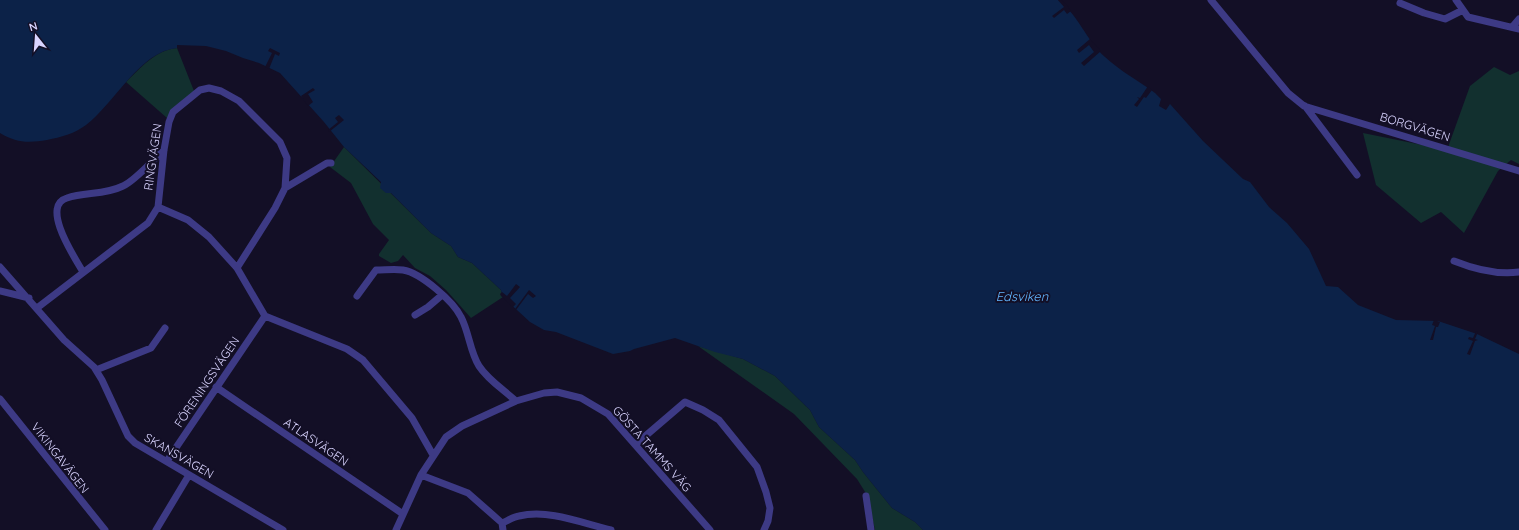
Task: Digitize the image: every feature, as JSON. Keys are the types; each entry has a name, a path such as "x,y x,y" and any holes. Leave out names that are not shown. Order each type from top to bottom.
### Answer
{"street":[{"name":"BORGVÄGEN","path":"1211,0 1288,93 1304,106 1357,175"},
{"path":"1456,0 1468,17 1516,27 1519,19"},
{"path":"1400,3 1424,13 1445,18 1463,10"},
{"name":"RINGVÄGEN","path":"37,308 148,223 158,207 164,150 169,122 173,112 200,90 209,88 221,91 239,102 280,142 287,158 285,188 275,208 237,268"},
{"name":"BORGVÄGEN","path":"1304,106 1519,171"},
{"path":"83,272 58,223 56,208 59,202 65,198 110,191 125,185 164,150"},
{"path":"285,188 327,163 331,163"},
{"path":"158,207 188,220 209,237 237,268 265,316 347,349 363,360 412,418 433,455"},
{"path":"1454,261 1470,268 1508,274 1519,272"},
{"name":"SKANSVÄGEN","path":"0,266 64,340 96,370 128,436 136,444 168,461 189,475 283,530"},
{"path":"357,296 376,270 403,270 413,273 429,283 455,307 461,317 478,365 488,377 516,401"},
{"path":"0,291 30,299"},
{"path":"414,315 428,307 442,295"},
{"name":"FÖRENINGSVÄGEN","path":"168,461 216,387 265,316"},
{"path":"96,370 151,348 165,328"},
{"name":"ATLASVÄGEN","path":"216,387 403,514"},
{"name":"GÖSTA TAMMS VÄG","path":"396,530 422,475 433,455 446,437 462,426 516,401 544,393 557,392 569,393 593,404 608,414 636,444 710,530"},
{"name":"VIKINGAVÄGEN","path":"0,399 105,530"},
{"path":"636,444 685,402 703,410 719,420 757,466 770,508 768,521 764,530"},
{"path":"156,530 189,475"},
{"path":"422,475 468,493 503,527 518,516 538,514 554,515 611,530"},
{"path":"866,496 871,530"}],"green space":[{"path":"177,48 194,91 167,118 126,82 155,56 169,49"},
{"path":"1494,67 1510,75 1519,71 1519,164 1511,160 1498,171 1464,233 1441,212 1421,223 1376,185 1363,133 1447,150 1470,86"},
{"path":"344,147 431,233 451,246 458,257 472,263 501,290 503,297 471,318 446,290 430,276 415,268 403,255 398,261 391,263 379,256 389,240 373,224 351,183 330,167"},
{"path":"698,346 743,359 775,376 810,410 819,427 855,460 892,508 915,522 923,530 875,530 867,495 857,479 794,414"}],"water":[{"name":"Edsviken","path":"0,0 1058,0 1071,12 1092,43 1105,57 1155,93 1161,99 1159,106 1166,110 1170,104 1203,141 1243,179 1250,182 1269,207 1287,223 1309,249 1326,286 1338,287 1358,305 1396,320 1438,321 1477,334 1519,354 1519,530 923,530 915,522 892,508 855,460 819,427 810,410 775,376 743,359 715,352 675,338 630,351 613,354 556,332 544,330 530,322 503,297 501,290 472,263 458,257 451,246 431,233 391,193 386,193 380,188 381,182 344,147 324,122 280,73 259,63 226,51 206,46 177,45 177,48 164,51 151,58 139,68 107,105 86,125 77,131 57,138 34,142 12,139 0,133"}],"pier":[{"path":"1058,0 1061,0 1066,4 1071,11 1067,14 1064,10 1054,18 1052,16 1064,7"},
{"path":"1090,39 1101,51 1084,66 1081,63 1094,52 1089,45 1079,53 1077,50"},
{"path":"270,48 280,53 279,56 275,54 269,69 265,67 272,53 268,51"},
{"path":"1148,86 1152,90 1146,98 1144,97 1137,107 1134,105 1139,99 1137,97 1140,98"},
{"path":"313,88 315,90 308,94 313,102 308,106 301,96"},
{"path":"339,115 344,120 329,132 328,130 338,122 335,118"},
{"path":"516,284 520,287 510,298 516,304 513,307 500,294 502,292 507,296"},
{"path":"529,290 536,296 533,298 528,294 516,310 515,309"},
{"path":"1434,320 1440,322 1438,327 1436,327 1433,340 1430,340 1435,326 1432,325"},
{"path":"1476,331 1478,332 1475,339 1478,340 1475,341 1470,355 1467,354 1473,341 1468,339 1469,337 1473,338"}]}
